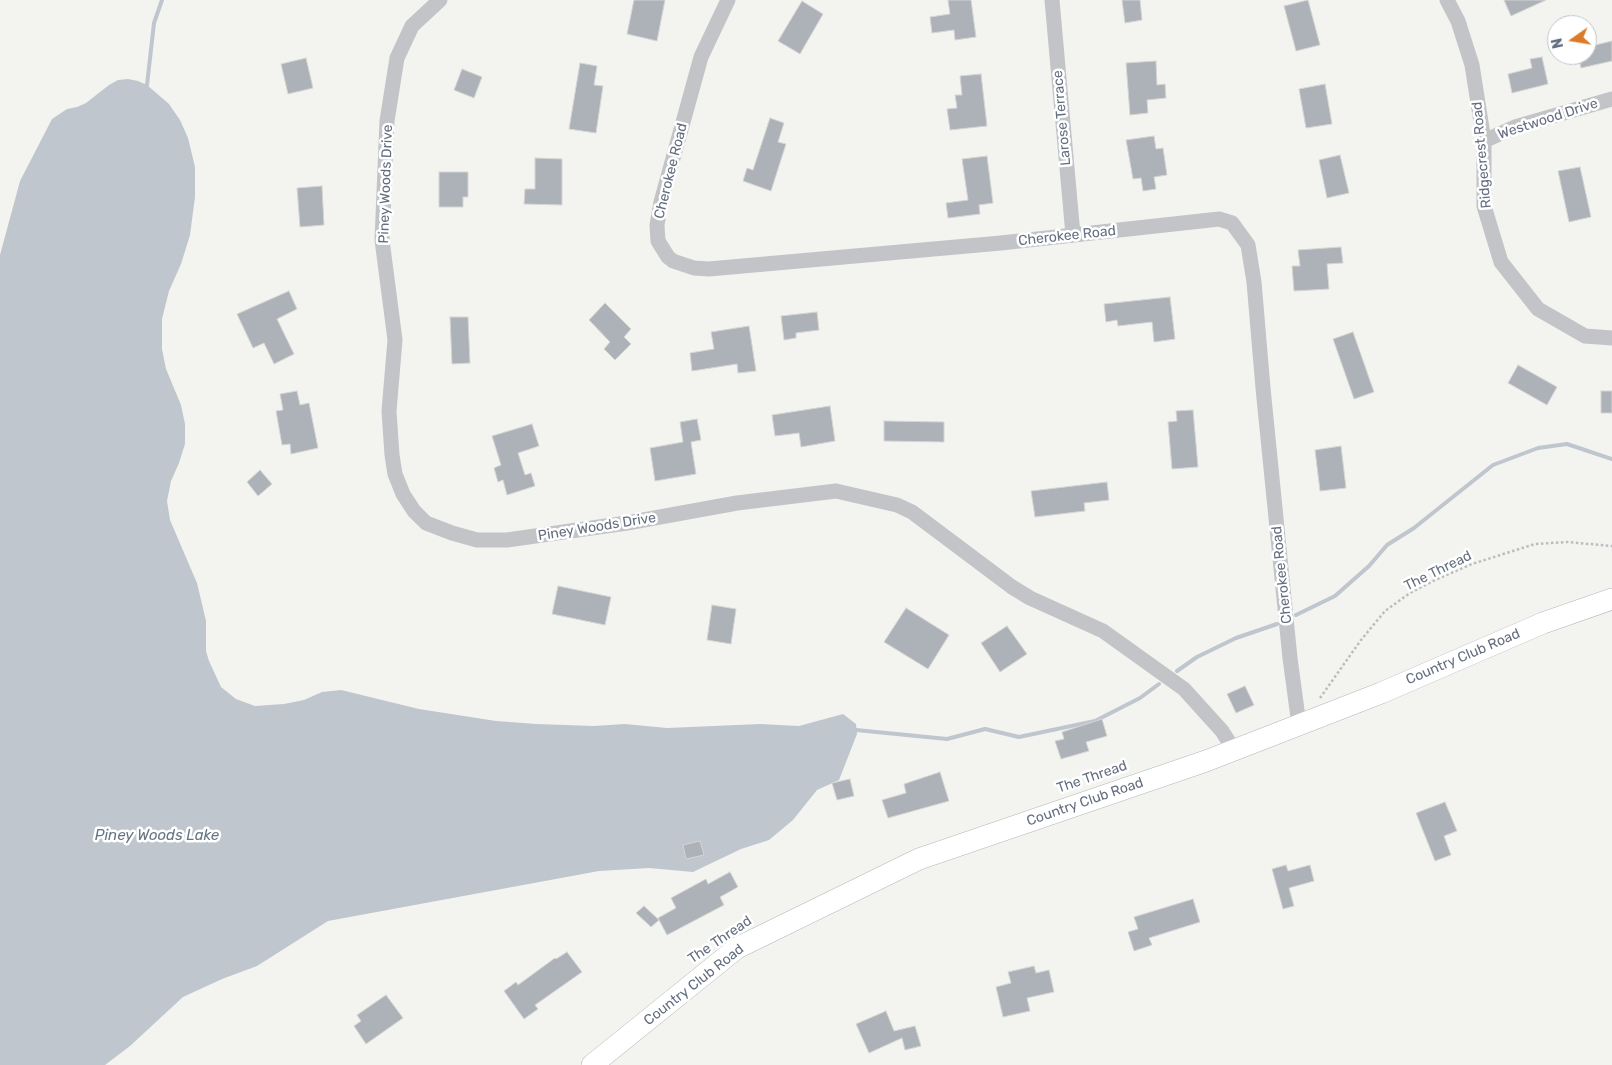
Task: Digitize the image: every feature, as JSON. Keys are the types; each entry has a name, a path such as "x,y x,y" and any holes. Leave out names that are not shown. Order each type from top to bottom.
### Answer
{"street":[{"name":"Piney Woods Drive","path":"440,0 412,26 397,58 387,121 382,240 395,340 389,411 392,455 395,474 403,494 414,511 426,523 477,540 507,540 627,523 737,503 836,491 897,505 912,512 1012,587 1030,598 1104,631 1184,689 1222,731 1234,750"},
{"name":"Cherokee Road","path":"728,0 701,57 661,202 657,225 658,241 668,257 673,261 694,268 710,269 1002,243 1219,219 1232,223 1248,245 1254,282 1290,658 1299,720"},
{"name":"Larose Terrace","path":"1052,0 1073,235"},
{"name":"Ridgecrest Road","path":"1447,0 1458,21 1472,65 1484,141 1484,206 1501,262 1538,309 1585,336 1612,338"},
{"name":"Westwood Drive","path":"1484,141 1515,127 1612,99"},
{"name":"Country Club Road","path":"592,1065 738,948 910,863 1206,761 1299,720 1381,693 1543,622 1612,599"}],"path":[{"name":"The Thread","path":"1299,720 1311,710 1361,640 1385,611 1410,593 1472,564 1535,544 1567,542 1612,546"}],"water":[{"name":"Piney Woods Lake","path":"128,79 147,85 169,104 180,120 188,138 195,167 195,197 190,235 181,264 169,291 162,319 162,349 166,369 181,405 185,424 185,444 171,481 167,501 170,520 197,583 206,621 206,651 221,687 236,699 255,706 284,704 304,700 322,692 341,690 419,709 496,721 536,724 594,726 625,724 667,728 760,724 799,726 843,714 856,724 857,734 839,780 817,790 793,820 769,840 741,849 693,872 649,868 599,871 328,921 257,966 222,979 183,997 130,1046 105,1065 0,1065 0,255 20,181 52,119 67,109 86,103 118,80"}],"building":[{"path":"634,0 665,0 657,41 627,34"},
{"path":"948,0 971,0 976,37 955,40 954,30 932,33 930,17 950,14"},
{"path":"1122,0 1140,0 1142,20 1125,23"},
{"path":"1308,0 1320,45 1296,51 1284,6"},
{"path":"1504,0 1546,0 1511,16"},
{"path":"802,1 823,14 800,54 778,41"},
{"path":"1612,41 1612,61 1597,64 1597,45"},
{"path":"1542,57 1548,84 1512,93 1508,74 1532,68 1530,59"},
{"path":"306,58 313,88 288,94 281,64"},
{"path":"1156,61 1157,85 1165,84 1166,98 1147,100 1148,113 1130,115 1126,63"},
{"path":"580,63 597,66 594,85 603,86 596,133 569,129"},
{"path":"1580,65 1594,65 1581,68"},
{"path":"462,69 482,77 474,98 454,90"},
{"path":"981,74 987,126 950,130 947,109 957,108 955,95 962,95 960,76"},
{"path":"1325,84 1332,124 1306,128 1299,89"},
{"path":"770,118 784,123 778,142 786,144 771,191 743,181 747,168 753,170"},
{"path":"1154,136 1156,149 1163,148 1167,175 1154,177 1156,189 1143,191 1141,178 1133,179 1126,140"},
{"path":"1340,155 1349,193 1327,198 1319,160"},
{"path":"987,156 993,203 979,205 980,214 948,218 946,203 968,200 962,159"},
{"path":"535,158 562,159 562,205 524,204 525,189 535,189"},
{"path":"1580,167 1591,217 1569,222 1558,171"},
{"path":"439,172 468,172 468,197 463,197 463,207 439,207"},
{"path":"322,186 324,225 300,227 297,188"},
{"path":"1341,247 1343,263 1327,264 1329,289 1294,291 1292,266 1300,266 1298,250"},
{"path":"289,291 297,309 277,319 294,354 274,364 264,343 253,348 237,314"},
{"path":"1170,297 1175,339 1154,342 1152,322 1118,326 1117,320 1106,322 1104,304"},
{"path":"605,303 631,329 624,337 631,344 615,360 604,349 610,342 589,320"},
{"path":"817,312 819,330 796,333 796,338 784,340 781,316"},
{"path":"450,317 468,317 470,363 452,364"},
{"path":"749,326 756,371 738,373 737,364 692,371 690,353 714,349 711,332"},
{"path":"1353,332 1374,392 1354,399 1333,339"},
{"path":"1518,365 1557,387 1547,405 1508,383"},
{"path":"297,391 300,405 309,403 318,448 291,454 290,444 282,445 276,411 283,410 280,394"},
{"path":"1601,391 1612,391 1612,413 1601,413"},
{"path":"830,406 835,441 801,447 799,433 775,436 772,415"},
{"path":"1193,410 1198,467 1172,469 1168,422 1177,421 1176,411"},
{"path":"697,419 701,440 691,442 696,474 655,481 650,448 683,442 680,422"},
{"path":"884,421 944,422 944,442 884,441"},
{"path":"532,424 539,446 518,453 525,475 531,473 535,486 507,495 503,480 498,482 494,468 501,465 492,436"},
{"path":"1341,446 1346,488 1320,491 1315,450"},
{"path":"260,470 272,484 258,496 247,482"},
{"path":"1107,482 1109,500 1084,503 1085,511 1035,517 1031,491"},
{"path":"558,586 611,597 605,625 552,614"},
{"path":"712,605 736,609 731,644 707,640"},
{"path":"906,608 949,635 928,669 884,642"},
{"path":"1007,626 1027,654 1000,672 981,643"},
{"path":"1245,686 1254,705 1236,713 1227,694"},
{"path":"1102,719 1107,736 1086,742 1089,751 1061,759 1055,741 1064,739 1062,732"},
{"path":"940,772 949,801 888,818 882,800 906,793 904,784"},
{"path":"850,779 854,796 837,800 832,783"},
{"path":"1445,802 1457,831 1444,836 1451,855 1435,861 1416,813"},
{"path":"700,841 704,855 686,859 683,845"},
{"path":"1286,865 1288,871 1310,865 1314,881 1289,888 1294,906 1283,909 1272,869"},
{"path":"730,872 738,887 720,897 724,905 667,935 658,918 676,908 671,898 706,879 708,884"},
{"path":"1193,899 1200,922 1149,938 1152,945 1134,951 1128,932 1138,929 1134,917"},
{"path":"644,906 659,920 651,927 636,913"},
{"path":"567,952 582,972 535,1005 538,1009 524,1019 504,991 516,982 518,985 555,958"},
{"path":"1034,966 1036,973 1049,970 1054,992 1027,998 1030,1011 1003,1017 996,987 1011,983 1008,972"},
{"path":"386,995 403,1018 366,1044 354,1026 361,1021 357,1015"},
{"path":"886,1011 894,1031 915,1026 921,1046 905,1050 902,1038 869,1053 856,1024"}],"waterway":[{"path":"147,85 154,23 162,0"},
{"path":"1296,615 1335,596 1369,566 1387,545 1414,528 1493,465 1538,448 1567,444 1612,459"},
{"path":"1177,671 1197,657 1236,638 1277,624"},
{"path":"856,730 947,739 985,729 1019,737 1095,721 1140,698 1159,684"}]}
